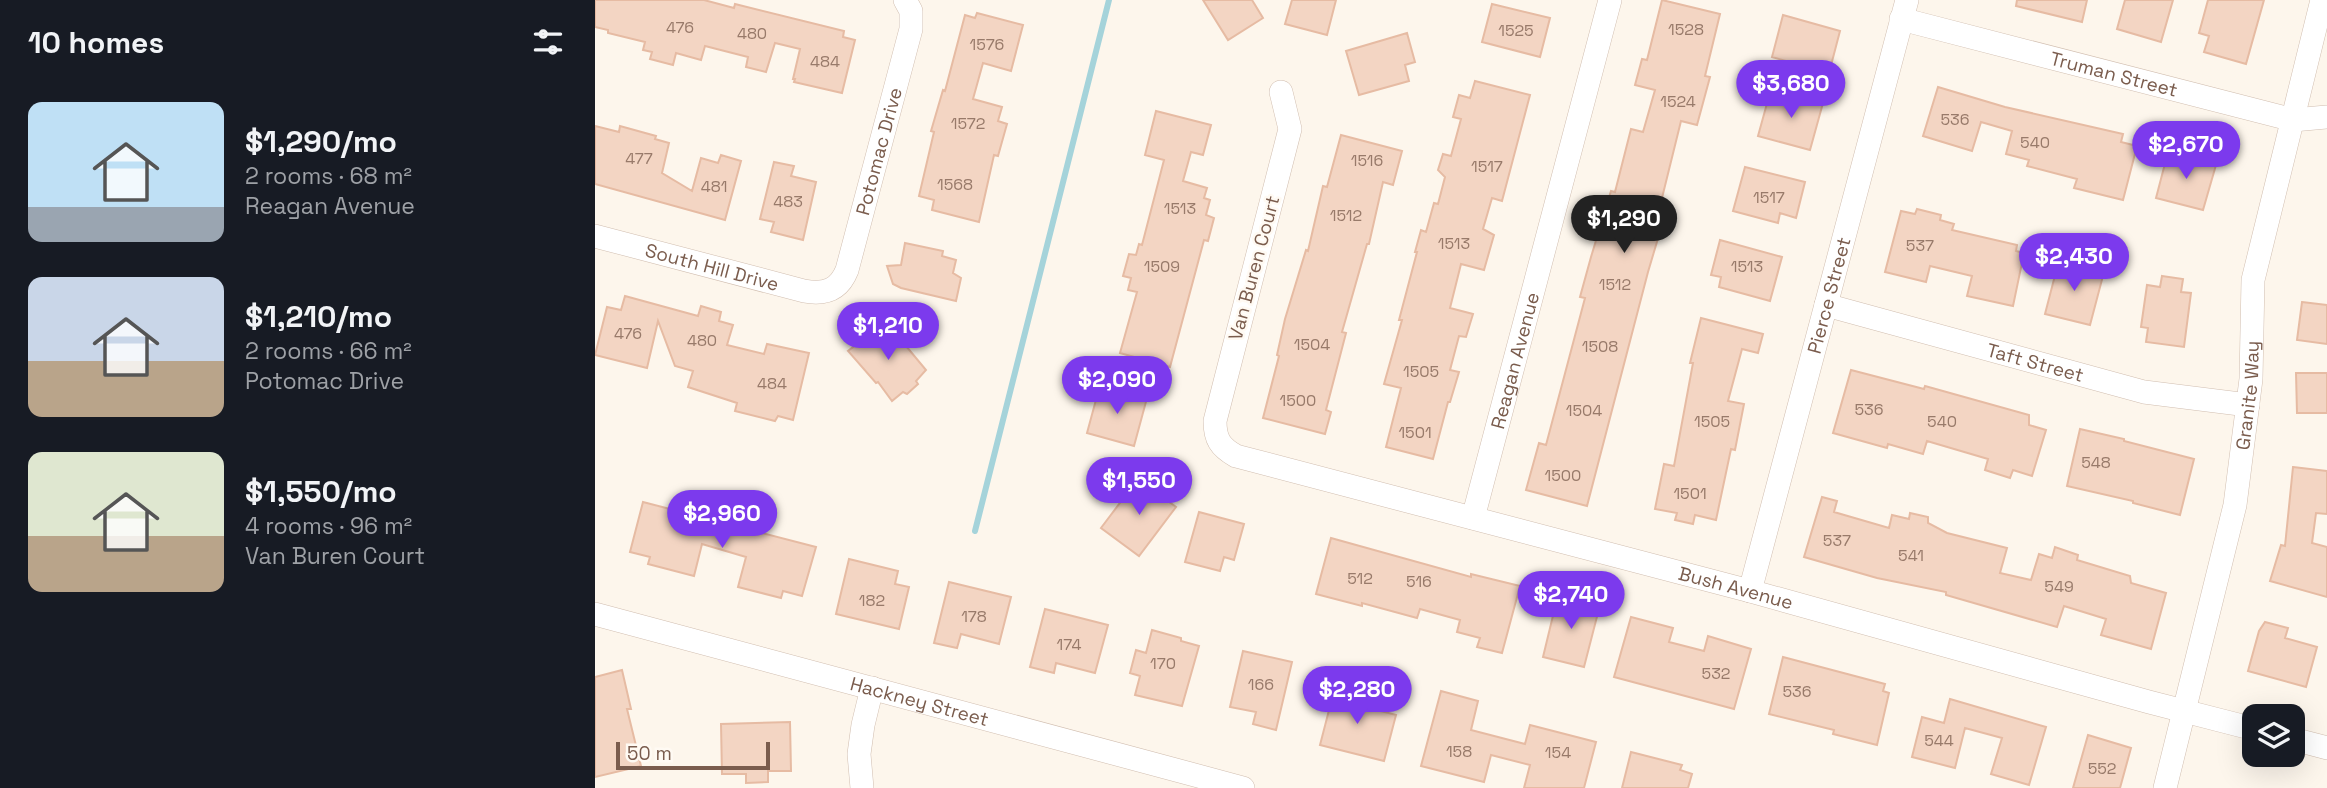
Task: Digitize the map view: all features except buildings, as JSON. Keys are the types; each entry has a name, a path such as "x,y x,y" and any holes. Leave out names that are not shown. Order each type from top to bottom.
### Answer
{"street":[{"name":"Reagan Avenue","path":"1473,518 1610,0"},
{"name":"Granite Way","path":"2165,788 2235,505 2251,379 2253,280 2322,0"},
{"name":"Potomac Drive","path":"827,292 838,286 847,270 913,20 906,1"},
{"name":"Truman Street","path":"1904,10 2293,120 2327,117"},
{"name":"Pierce Street","path":"1750,591 1904,10"},
{"name":"Van Buren Court","path":"1219,444 1215,421 1290,129 1280,92"},
{"name":"South Hill Drive","path":"595,236 804,291 827,292"},
{"name":"Taft Street","path":"1826,305 2144,392 2248,405"},
{"name":"Bush Avenue","path":"1219,444 1235,456 1750,591 2242,726"},
{"name":"Hackney Street","path":"595,614 1243,788"},
{"path":"862,788 859,754 863,725 873,688"},
{"path":"2305,742 2327,748"}],"waterway":[{"path":"975,531 1109,0"}]}
